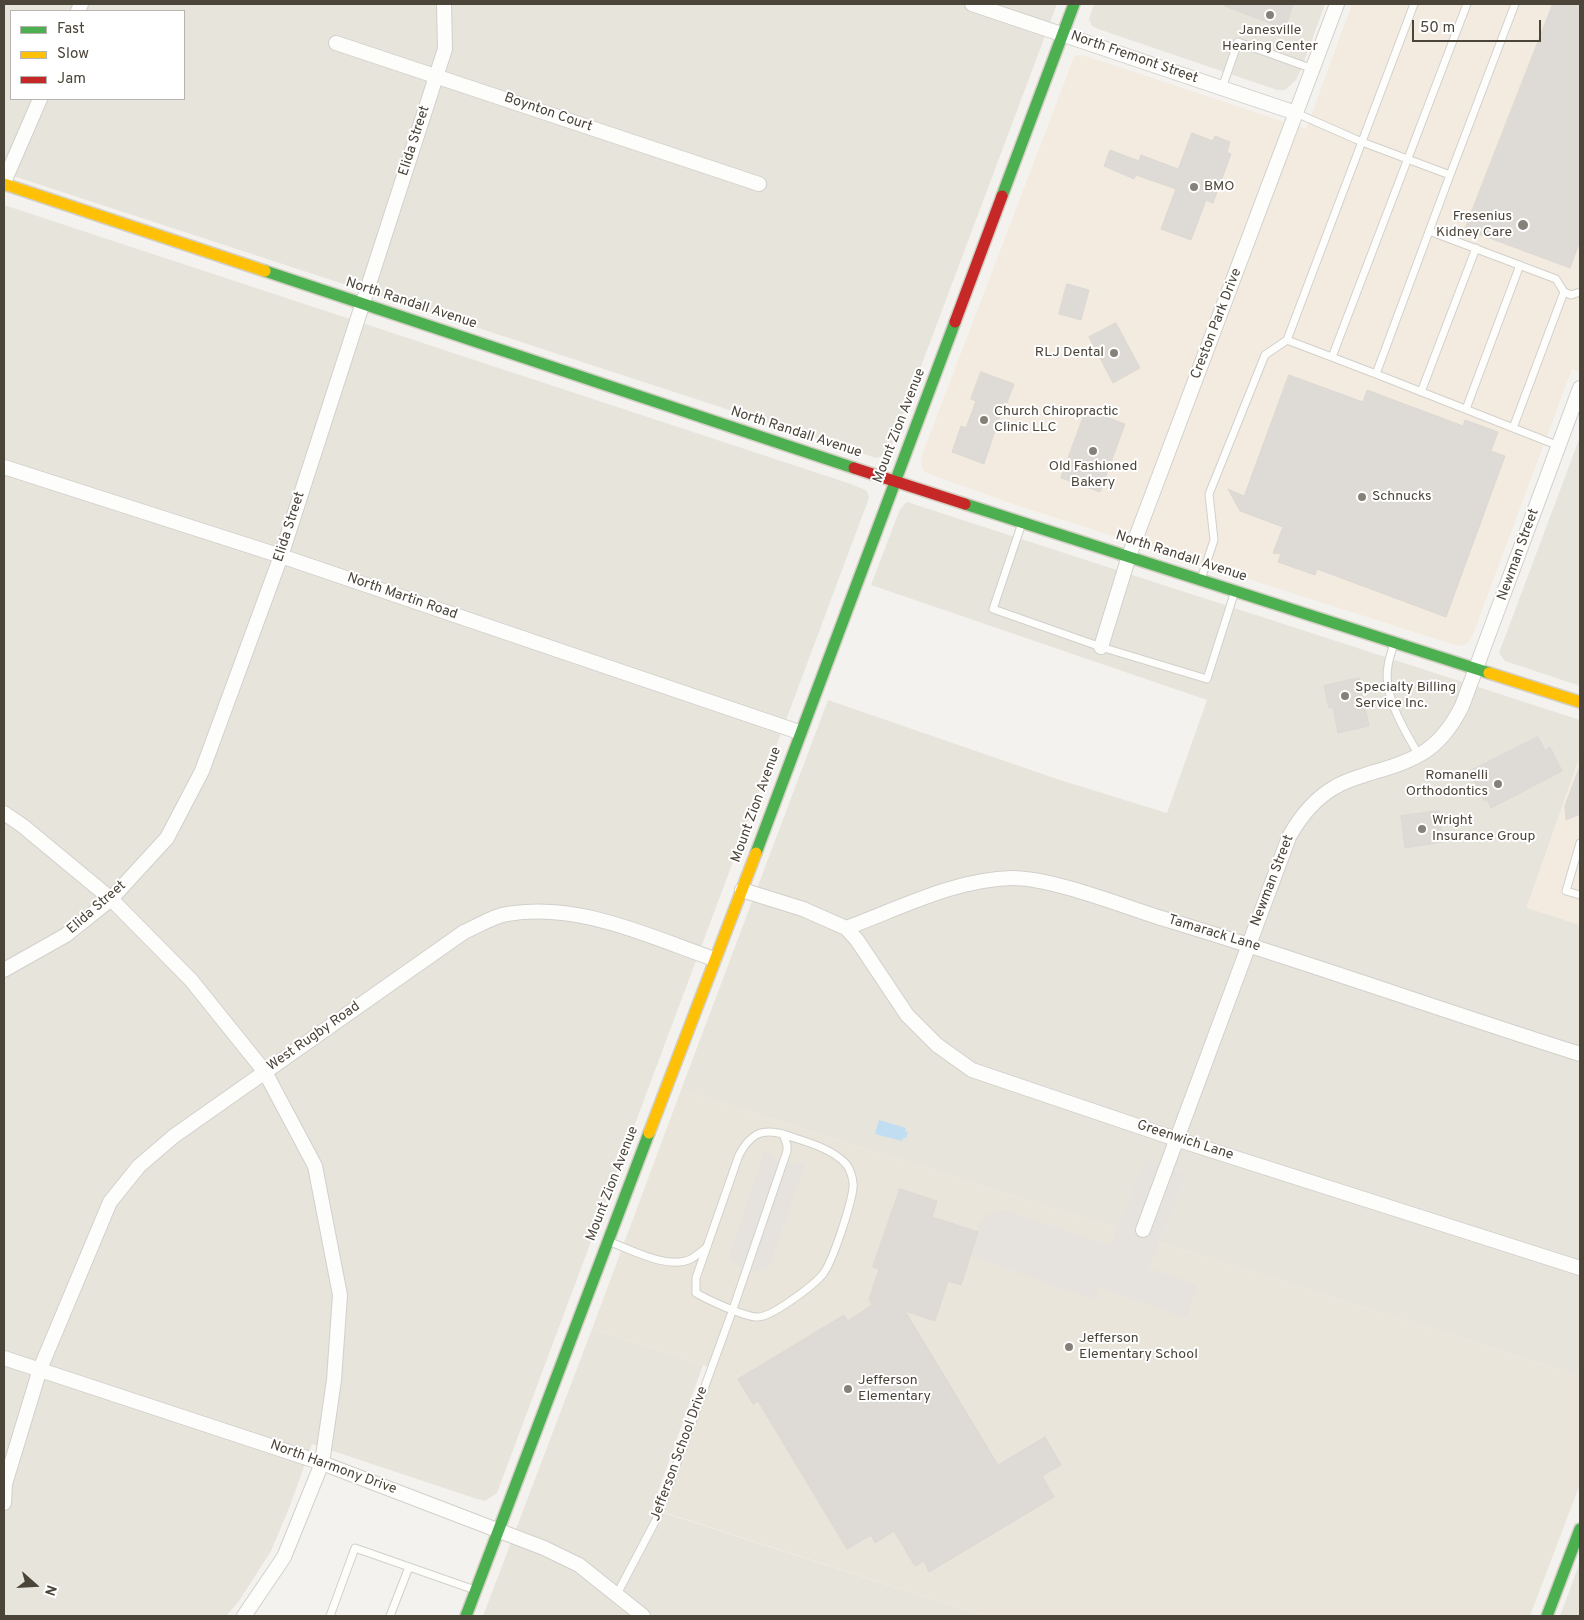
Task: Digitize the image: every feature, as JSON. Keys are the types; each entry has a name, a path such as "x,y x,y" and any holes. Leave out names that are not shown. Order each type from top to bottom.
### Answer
{"street":[{"name":"Elida Street","path":"4,970 66,935 112,899 166,838 202,771 281,556 437,76 445,49 444,4"},
{"name":"North Fremont Street","path":"972,4 1296,113"},
{"name":"Mount Zion Avenue","path":"466,1616 714,959 742,890 799,732 1074,4"},
{"name":"Creston Park Drive","path":"1101,647 1129,556 1337,4"},
{"name":"Boynton Court","path":"336,43 759,184"},
{"path":"4,183 40,100"},
{"name":"North Randall Avenue","path":"4,183 895,482 1580,702"},
{"name":"Newman Street","path":"1143,1230 1289,837 1299,819 1314,802 1336,786 1405,764 1436,745 1453,725 1476,670 1579,397"},
{"name":"North Martin Road","path":"4,467 281,556 799,732"},
{"path":"4,813 23,826 112,899 191,980 265,1072 315,1166 340,1295 334,1380 322,1462 284,1558 244,1616"},
{"name":"Tamarack Lane","path":"846,928 972,881 1013,878 1056,886 1250,944 1440,1010 1580,1054"},
{"path":"742,890 803,909 846,928"},
{"name":"West Rugby Road","path":"4,1502 5,1484 40,1369 110,1202 139,1166 174,1136 464,932 505,914 549,911 590,916 714,959"},
{"name":"Greenwich Lane","path":"846,928 857,940 907,1015 937,1045 972,1070 1176,1139 1580,1268"},
{"name":"North Harmony Drive","path":"4,1358 322,1462 498,1530 579,1564 643,1616"},
{"path":"1548,1616 1580,1529"}],"lane":[{"path":"1201,580 1214,540 1209,494 1265,355 1287,340 1414,4"},
{"path":"1332,357 1467,4"},
{"path":"1376,374 1514,4"},
{"path":"1222,88 1238,42 1313,69"},
{"path":"1296,113 1362,142 1450,175"},
{"path":"1429,231 1556,278 1564,292 1572,295 1580,292"},
{"path":"1421,392 1476,248"},
{"path":"1466,409 1520,265"},
{"path":"1513,428 1564,292"},
{"path":"1287,340 1559,446"},
{"path":"1022,522 993,610 1101,647 1207,680 1235,591"},
{"path":"1394,643 1387,668 1390,692 1397,718 1420,756"},
{"path":"1580,843 1566,891 1580,896"},
{"path":"768,1130 782,1134 826,1150 845,1163 853,1186 851,1200 823,1274 811,1285 766,1316 757,1318 696,1293 696,1278 745,1145 751,1138 768,1130"},
{"name":"Jefferson School Drive","path":"617,1594 657,1518 733,1309 787,1151 787,1144 782,1134"},
{"path":"608,1241 660,1260 674,1262 691,1259 707,1246"},
{"path":"330,1616 355,1548 476,1590"},
{"path":"390,1616 409,1567"}],"shaded area":[{"path":"4,4 1057,4 893,441 887,455 876,458 4,173"},
{"path":"1094,4 1325,4 1296,80 1285,90 1277,90 1098,29 1092,26 1089,19"},
{"path":"1352,4 1580,4 1580,372 1572,369 1472,637 1467,644 1458,646 1019,506 937,477 925,472 921,466 922,455 1074,57 1079,55 1086,56 1306,129"},
{"path":"4,205 848,483 867,491 869,498 497,1493 485,1501 312,1444 290,1506 271,1551 239,1601 226,1616 4,1616"},
{"path":"1580,437 1580,686 1505,661 1499,653"},
{"path":"907,502 1580,720 1580,756 1527,907 1580,925 1580,1376 681,1090 828,700 1060,780 1167,813 1207,700 871,585 900,509"},
{"path":"1580,756 1580,925 1527,908"},
{"name":"Jefferson Elementary School","path":"681,1090 1580,1376 1580,1484 1530,1616 984,1616 663,1512 712,1368 592,1329"},
{"path":"765,1150 775,1159 792,1165 805,1163 769,1268 754,1272 738,1266 729,1257"},
{"path":"1145,1160 1186,1174 1149,1268 1198,1285 1185,1318 1099,1287 1095,1300 971,1256 981,1218 1002,1209 1107,1244 1110,1243 1113,1241"},
{"path":"592,1329 703,1365 652,1509 984,1616 483,1616"},
{"path":"1580,1562 1580,1616 1560,1616"}],"water":[{"path":"879,1120 906,1128 905,1131 908,1132 906,1138 903,1138 902,1141 875,1134"}],"building":[{"name":"Janesville Hearing Center","path":"1225,4 1293,4 1285,29 1225,6"},
{"path":"1553,4 1580,4 1580,241 1570,268 1465,229"},
{"name":"BMO","path":"1192,133 1213,141 1215,136 1230,142 1227,152 1231,154 1213,203 1206,200 1191,240 1161,229 1176,189 1136,175 1134,179 1104,166 1110,150 1139,161 1141,155 1178,169"},
{"path":"1067,284 1089,290 1081,320 1059,314"},
{"name":"RLJ Dental","path":"1116,323 1140,368 1113,383 1089,337"},
{"name":"Church Chiropractic Clinic LLC","path":"981,372 1014,384 1003,413 1001,412 984,464 952,452 961,426 966,428 976,401 971,399"},
{"name":"Schnucks","path":"1289,375 1363,402 1367,390 1463,426 1465,420 1498,432 1491,451 1505,456 1446,617 1317,569 1315,575 1278,562 1281,554 1273,553 1283,527 1240,511 1228,489 1244,496"},
{"name":"Old Fashioned Bakery","path":"1086,410 1125,424 1100,492 1061,478"},
{"name":"Specialty Billing Service Inc.","path":"1359,678 1369,726 1338,733 1333,707 1329,708 1324,686"},
{"path":"1538,737 1545,750 1550,747 1562,771 1491,808 1487,799 1484,801 1473,779 1476,778 1472,770"},
{"path":"1579,769 1580,814 1566,820 1565,806"},
{"name":"Wright Insurance Group","path":"1439,811 1443,842 1405,848 1401,816"},
{"name":"Jefferson Elementary","path":"900,1189 937,1201 932,1217 978,1232 961,1285 948,1281 935,1321 905,1311 998,1465 1045,1437 1061,1465 1042,1476 1054,1497 929,1572 924,1561 915,1566 894,1531 875,1543 871,1535 847,1549 758,1401 753,1404 738,1379 844,1315 848,1321 872,1305 869,1299 879,1269 873,1267"}],"traffic: fast":[{"path":"1002,196 1074,4"},
{"path":"265,271 854,468"},
{"path":"756,853 955,322"},
{"path":"965,504 1489,673"},
{"path":"466,1616 649,1133"},
{"path":"1547,1616 1580,1529"}],"traffic: slow":[{"path":"4,184 265,271"},
{"path":"1489,673 1580,702"},
{"path":"649,1133 756,853"}],"traffic: jam":[{"path":"955,322 1002,196"},
{"path":"854,468 965,504"}],"place":[{"name":"Janesville Hearing Center","path":"1270,15"},
{"name":"BMO","path":"1194,187"},
{"name":"Fresenius Kidney Care","path":"1523,225"},
{"name":"RLJ Dental","path":"1114,353"},
{"name":"Church Chiropractic Clinic LLC","path":"984,420"},
{"name":"Old Fashioned Bakery","path":"1093,451"},
{"name":"Schnucks","path":"1362,497"},
{"name":"Specialty Billing Service Inc.","path":"1345,696"},
{"name":"Romanelli Orthodontics","path":"1498,784"},
{"name":"Wright Insurance Group","path":"1422,829"},
{"name":"Jefferson Elementary School","path":"1069,1347"},
{"name":"Jefferson Elementary","path":"848,1389"}]}
